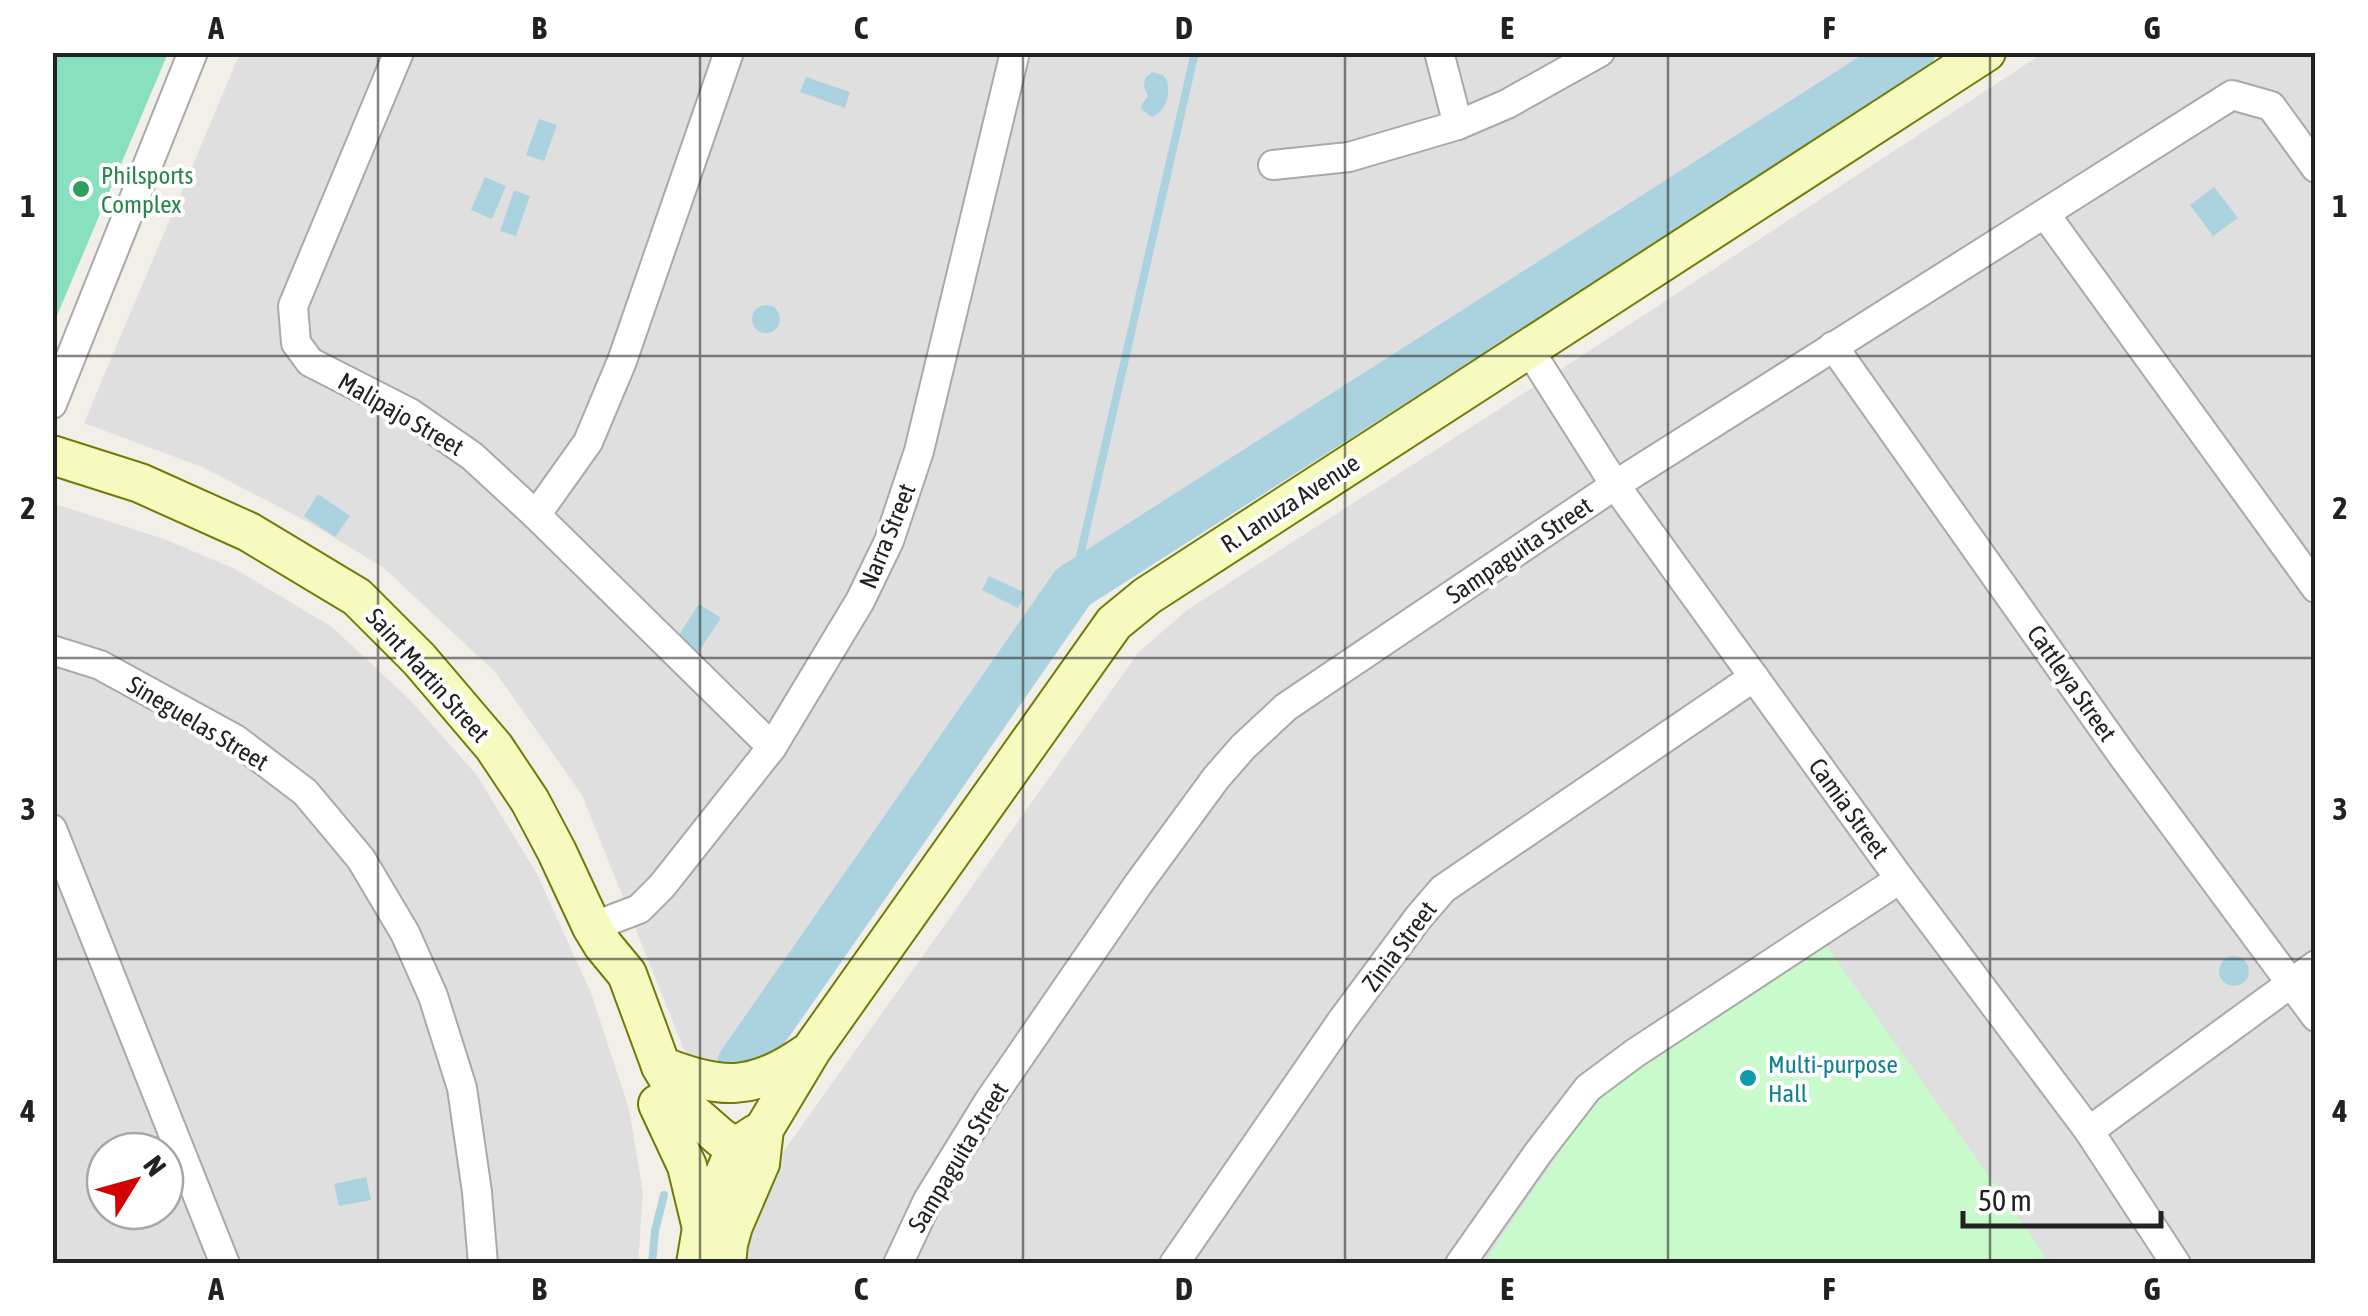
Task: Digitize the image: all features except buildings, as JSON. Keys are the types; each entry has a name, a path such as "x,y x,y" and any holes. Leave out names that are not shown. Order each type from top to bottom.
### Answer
{"main road":[{"name":"R. Lanuza Avenue","path":"699,1246 812,1050 1114,623 1147,596 1986,52"},
{"name":"Saint Martin Street","path":"52,454 140,482 249,532 356,598 419,659 494,747 530,801 598,936 626,974 661,1066 690,1110 747,1159"},
{"name":"Saint Martin Street","path":"598,936 606,982 642,1076 668,1119 696,1148 747,1159"},
{"path":"661,1066 702,1080 736,1084 767,1078 812,1050"},
{"path":"658,1104 688,1166 699,1246"},
{"name":"R. Lanuza Avenue","path":"726,1264 747,1159"}],"street":[{"path":"52,404 193,52"},
{"name":"Malipajo Street","path":"399,52 293,306 296,342 310,362 410,413 472,456 772,747"},
{"path":"536,514 588,442 622,361 729,52"},
{"name":"Narra Street","path":"598,936 652,898 772,747 860,601 889,541 919,451 1015,52"},
{"path":"1439,52 1458,124"},
{"path":"1274,165 1349,157 1458,124 1507,104 1600,52"},
{"name":"Sampaguita Street","path":"898,1264 928,1200 990,1101 1140,883 1216,778 1242,747 1286,707 1615,486 2232,95 2271,106 2316,168"},
{"path":"2045,214 2316,588"},
{"name":"Cattleya Street","path":"1833,346 2125,758 2316,1017"},
{"name":"Camia Street","path":"1528,348 1615,486 1900,879 2089,1131 2176,1264"},
{"name":"Sineguelas Street","path":"52,650 100,665 235,739 305,792 361,859 405,932 433,996 462,1088 483,1264"},
{"name":"Zinia Street","path":"1174,1264 1343,1019 1444,888 1754,677"},
{"path":"52,829 225,1264"},
{"path":"1460,1264 1588,1088 1900,879"},
{"path":"2089,1131 2316,965"}],"shaded area":[{"path":"240,53 1875,53 1060,575 713,1071 685,1052 582,795 496,673 384,568 308,522 202,467 84,423"},
{"path":"2043,53 2315,53 2315,1263 745,1264 759,1186 1138,653 1187,610"},
{"path":"52,503 164,539 235,569 332,627 409,699 476,774 537,874 591,993 629,1109 643,1193 638,1263 53,1263"}],"green space":[{"name":"Philsports Complex","path":"52,53 168,53 53,325"},
{"path":"1823,941 2050,1263 1483,1264 1608,1081"}],"water":[{"path":"1152,72 1167,80 1168,92 1164,106 1152,117 1141,109 1148,96 1145,78"},
{"path":"806,77 850,92 845,108 800,92"},
{"path":"539,119 557,125 544,161 526,155"},
{"path":"485,177 506,186 492,219 471,210"},
{"path":"2214,187 2238,218 2213,236 2190,205"},
{"path":"514,190 530,196 516,236 500,231"},
{"path":"766,305 776,309 780,319 776,329 766,333 756,329 752,319 756,309"},
{"path":"318,494 350,516 335,537 304,516"},
{"path":"989,576 1025,593 1018,608 982,590"},
{"path":"699,604 721,618 697,654 676,639"},
{"path":"2234,956 2245,960 2249,971 2245,982 2234,986 2223,982 2219,971 2223,960"},
{"path":"366,1177 371,1200 339,1206 334,1184"}],"waterway":[{"path":"1073,587 1195,52"},
{"path":"741,1064 1073,587 1911,52"},
{"path":"652,1264 664,1195"}],"place":[{"name":"Philsports Complex","path":"81,189"},
{"name":"Multi-purpose Hall","path":"1748,1078"}]}
